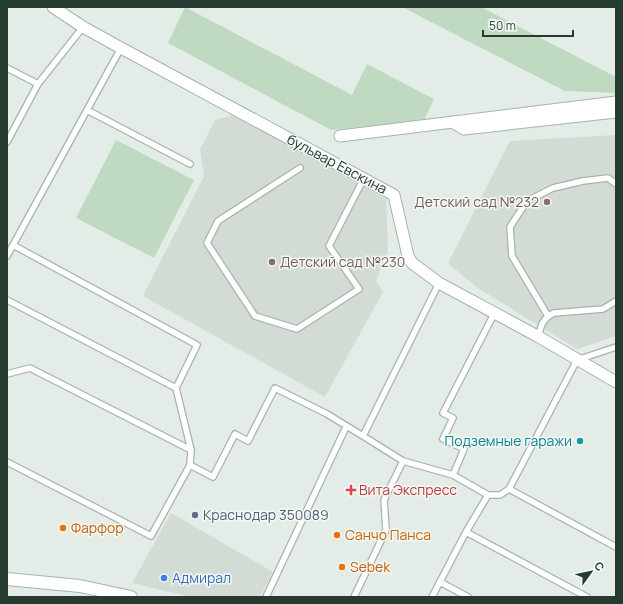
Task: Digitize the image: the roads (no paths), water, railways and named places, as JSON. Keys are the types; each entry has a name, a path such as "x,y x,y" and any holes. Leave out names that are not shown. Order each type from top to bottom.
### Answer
{"main road":[{"path":"7,579 73,585 131,597"}],"street":[{"name":"бульвар Евскина","path":"53,7 83,27 121,48 394,195 408,256 412,263 439,282 495,312 616,382"},
{"path":"340,136 616,102"},
{"path":"452,122 464,130 616,112"}],"lane":[{"path":"7,142 38,84 83,27"},
{"path":"7,256 121,48"},
{"path":"7,68 38,84"},
{"path":"87,110 190,164"},
{"path":"300,168 218,221 208,243 255,316 297,328 359,289 329,246 364,178"},
{"path":"548,316 512,256 510,226 527,201 553,188 583,181 608,178 616,184"},
{"path":"7,462 151,536 190,465 191,450 176,388 197,345 13,245"},
{"path":"363,436 439,282"},
{"path":"7,300 176,388"},
{"path":"539,337 540,326 548,316 554,313 603,309 616,301"},
{"path":"452,475 464,449 443,439 453,418 443,414 495,312"},
{"path":"190,465 213,477 235,434 248,441 275,388 327,414 403,461 452,475 488,495 500,495 509,490 577,360 616,347"},
{"path":"7,374 30,368 191,450"},
{"path":"266,597 346,427"},
{"path":"354,597 386,530 384,500 403,461"},
{"path":"509,490 616,547"},
{"path":"432,597 466,532 488,495"},
{"path":"466,532 588,597"},
{"path":"440,582 468,597"}],"place":[{"name":"Детский сад №232","path":"547,202"},
{"name":"Детский сад №230","path":"272,262"},
{"name":"Подземные гаражи","path":"580,441"},
{"name":"Вита Экспресс","path":"351,490"},
{"name":"Краснодар 350089","path":"195,515"},
{"name":"Фарфор","path":"63,528"},
{"name":"Санчо Панса","path":"337,535"},
{"name":"Sebek","path":"342,567"},
{"name":"Адмирал","path":"164,578"}]}
